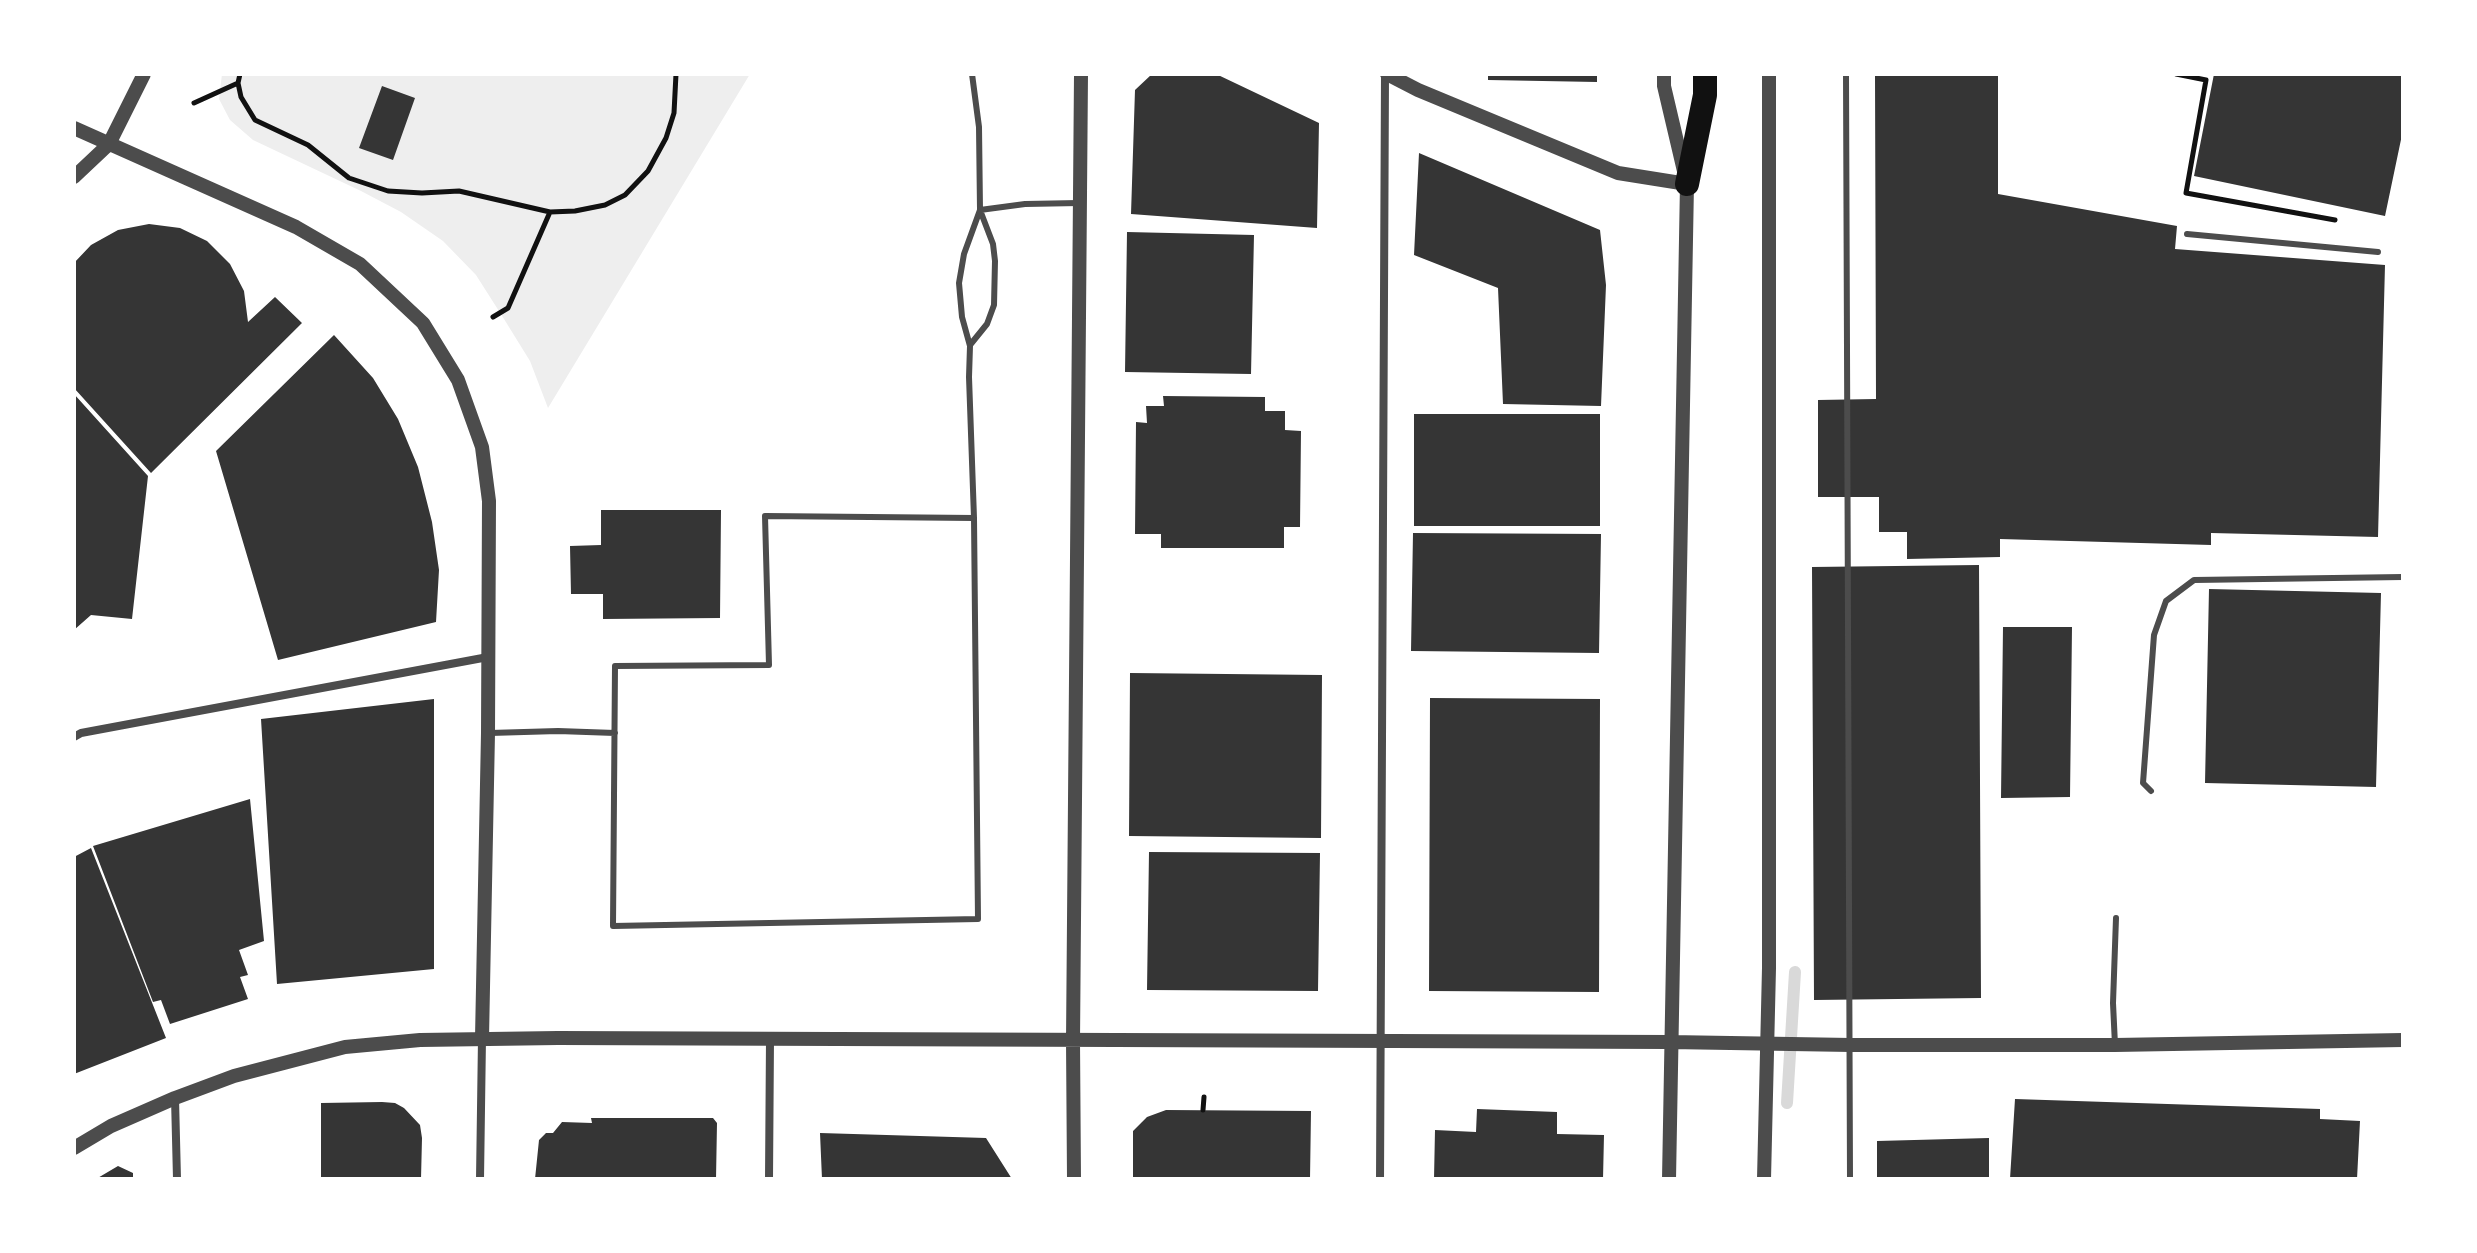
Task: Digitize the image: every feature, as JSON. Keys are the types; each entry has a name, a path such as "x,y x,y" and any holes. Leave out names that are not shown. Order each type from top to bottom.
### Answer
{"highway":[{"path":"1687,184 1705,95 1705,74"}],"street":[{"path":"74,177 109,144 144,74"},
{"path":"1074,1179 1081,74"},
{"path":"1380,1179 1386,74 1618,173 1687,184"},
{"path":"1664,74 1664,86 1687,184 1669,1179"},
{"path":"1764,1179 1769,920 1769,74"},
{"path":"74,128 296,227 360,264 423,323 458,380 482,447 489,501 480,1179"},
{"path":"74,737 488,657"},
{"path":"769,1179 770,1039"},
{"path":"74,1148 111,1126 234,1076 345,1047 420,1040 2115,1045 2403,1040"},
{"path":"175,1098 177,1179"}],"lane":[{"path":"970,346 987,324 994,305 995,261 993,244 980,210 979,127 972,74"},
{"path":"1846,74 1850,1179"},
{"path":"980,210 1025,204 1079,203"},
{"path":"974,518 765,516 769,665 615,666 613,926 978,919 974,518 970,346 962,317 959,283 964,254 980,210"},
{"path":"2187,234 2378,252"},
{"path":"2151,791 2143,783 2154,635 2166,601 2194,580 2403,577"},
{"path":"488,733 615,733"},
{"path":"2115,1045 2116,918"}],"path":[{"path":"240,74 241,97 255,120 308,145 349,178 388,191 459,191 550,212 605,205 625,195 648,171 666,138 674,113 676,74"},
{"path":"2176,74 2206,80 2186,193 2341,221"},
{"path":"194,103 238,83"},
{"path":"493,317 508,308 550,212"},
{"path":"1203,1110 1204,1097"}],"shaded area":[{"path":"222,74 750,74 548,408 530,361 504,319 476,275 443,241 401,212 253,140 230,120 219,99"}],"building":[{"path":"1152,74 1216,74 1319,123 1317,228 1131,214 1135,90"},
{"path":"1488,74 1597,74 1597,82 1488,80"},
{"path":"1875,74 1998,74 1998,194 2177,226 2175,249 2385,265 2378,537 2211,533 2211,545 2000,539 2000,557 1907,559 1907,532 1879,532 1879,497 1818,497 1818,400 1876,399"},
{"path":"2214,74 2403,74 2403,130 2385,216 2194,176"},
{"path":"382,86 415,98 393,160 359,148"},
{"path":"1419,153 1600,230 1606,285 1601,406 1503,404 1498,288 1414,255"},
{"path":"149,224 180,228 207,241 230,264 244,291 248,322 275,297 302,323 151,473 74,388 74,263 91,245 118,230"},
{"path":"1127,232 1254,235 1251,374 1125,372"},
{"path":"334,335 373,378 398,419 418,467 432,522 439,570 436,622 278,660 216,451"},
{"path":"74,394 148,476 132,619 91,615 74,630"},
{"path":"1163,396 1265,397 1265,411 1285,411 1285,430 1301,431 1300,527 1284,527 1284,548 1161,548 1161,534 1135,534 1136,422 1147,423 1146,406 1164,406"},
{"path":"1414,414 1600,414 1600,526 1414,526"},
{"path":"601,510 721,510 720,618 603,619 603,594 571,594 570,546 601,545"},
{"path":"1413,533 1601,534 1599,653 1411,651"},
{"path":"1979,565 1981,998 1814,1000 1812,567"},
{"path":"2209,589 2381,593 2376,787 2205,783"},
{"path":"2003,627 2072,627 2070,797 2001,798"},
{"path":"1130,673 1322,675 1321,838 1129,836"},
{"path":"1430,698 1600,699 1599,992 1429,991"},
{"path":"434,699 434,969 277,984 261,719"},
{"path":"250,799 264,941 239,950 248,975 240,977 248,999 170,1024 161,1000 153,1002 93,846"},
{"path":"91,848 166,1038 74,1074 74,857"},
{"path":"1149,852 1320,853 1318,991 1147,990"},
{"path":"2015,1099 2320,1109 2320,1119 2360,1121 2357,1179 2010,1179"},
{"path":"321,1103 395,1103 404,1108 420,1125 421,1179 321,1179"},
{"path":"1477,1109 1557,1112 1557,1134 1604,1135 1603,1179 1434,1179 1435,1130 1476,1132"},
{"path":"1166,1110 1311,1111 1310,1179 1133,1179 1133,1131 1147,1117"},
{"path":"591,1118 713,1118 717,1123 716,1179 535,1179 539,1140 546,1133 553,1133 562,1122 592,1123"},
{"path":"820,1133 986,1138 1012,1179 822,1179"},
{"path":"1989,1138 1989,1179 1877,1179 1877,1141"},
{"path":"118,1166 133,1173 133,1179 96,1179"}],"waterway":[{"path":"1787,1103 1795,972"}]}
